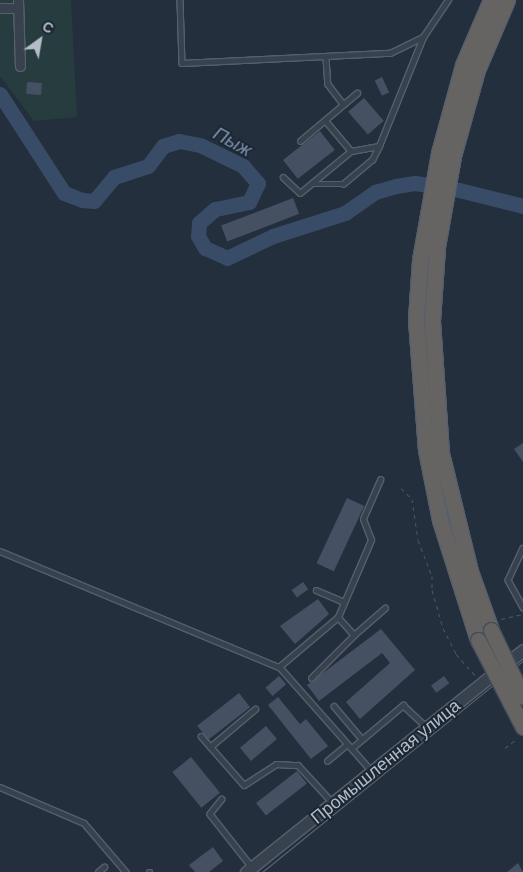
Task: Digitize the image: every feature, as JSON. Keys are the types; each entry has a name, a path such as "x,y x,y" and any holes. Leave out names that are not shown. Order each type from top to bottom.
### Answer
{"highway":[{"path":"491,0 463,65 416,319 421,414 440,520 478,640 522,731"},
{"path":"446,155 477,70 507,0"},
{"path":"435,211 432,321 434,404 453,510 494,625 523,697"}],"street":[{"path":"0,8 18,4 20,66"},
{"name":"Промышленная улица","path":"249,870 523,650"}],"lane":[{"path":"180,0 182,62 326,58 390,53 423,37"},
{"path":"312,184 343,184 372,160 423,37 448,0"},
{"path":"326,58 328,84 344,104"},
{"path":"300,141 357,93"},
{"path":"325,120 351,151"},
{"path":"283,177 297,192 312,184 351,151 379,146"},
{"path":"279,668 338,616 371,540 363,520 380,480"},
{"path":"523,548 508,580 523,607"},
{"path":"0,551 279,668 372,772"},
{"path":"316,590 344,602"},
{"path":"311,678 354,635 385,608"},
{"path":"338,616 354,635"},
{"path":"352,748 403,705 428,728"},
{"path":"334,706 362,739"},
{"path":"210,747 255,709"},
{"path":"201,736 244,785 276,764 298,765 333,803"},
{"path":"327,761 346,745"},
{"path":"0,787 84,823 126,872"},
{"path":"222,799 210,814 249,870"},
{"path":"98,872 104,867"}],"path":[{"path":"400,488 412,499 418,540 432,576 443,628 456,654 485,682"},
{"path":"494,625 523,614"},
{"path":"505,748 522,731"}],"green space":[{"path":"0,0 71,0 77,117 34,121 0,76"}],"building":[{"path":"382,77 389,92 382,96 375,80"},
{"path":"27,82 42,83 41,95 26,94"},
{"path":"364,98 384,121 368,134 348,112"},
{"path":"320,131 335,150 298,179 283,160"},
{"path":"293,198 299,214 227,241 221,226"},
{"path":"523,443 523,462 514,449"},
{"path":"347,498 364,506 334,571 317,563"},
{"path":"303,582 308,589 297,598 292,590"},
{"path":"318,599 329,614 295,644 280,626"},
{"path":"381,629 415,670 360,719 346,702 390,663 382,653 319,701 307,685"},
{"path":"279,676 286,684 273,696 265,688"},
{"path":"444,676 449,683 436,693 431,685"},
{"path":"239,693 250,707 208,740 197,726"},
{"path":"278,697 300,724 306,719 328,746 311,759 268,705"},
{"path":"266,726 277,739 251,761 240,748"},
{"path":"191,757 220,793 201,808 172,772"},
{"path":"297,771 307,784 266,816 256,803"},
{"path":"213,847 223,861 209,872 195,872 189,865"},
{"path":"518,863 523,872 507,872"}],"waterway":[{"name":"Пыж","path":"0,94 64,193 82,200 94,201 114,177 148,166 163,146 179,141 200,145 243,166 258,183 249,202 215,209 199,223 198,236 205,248 227,258 273,236 345,213 375,192 396,186 415,183 459,190 523,206"}],"tram line":[{"path":"262,872 523,661"}]}
